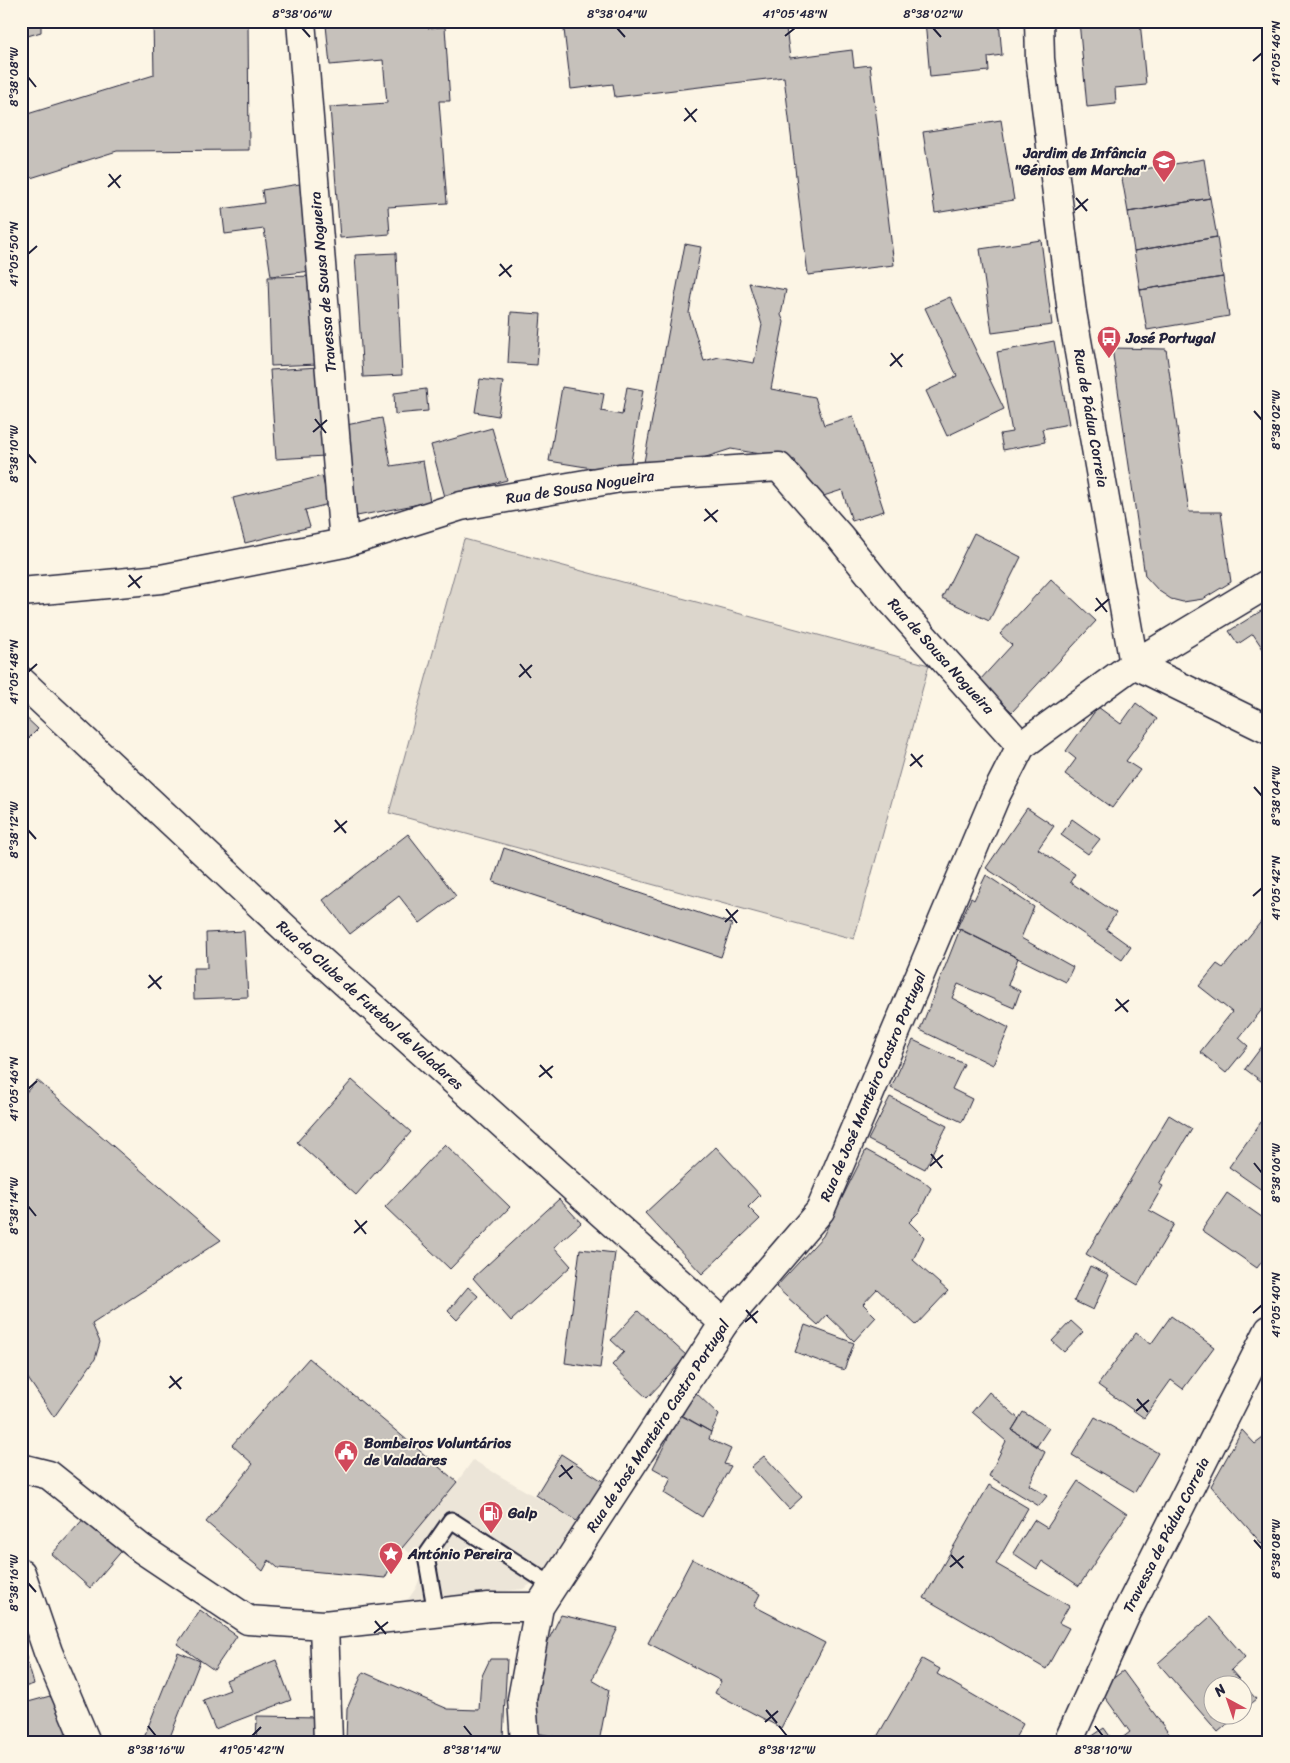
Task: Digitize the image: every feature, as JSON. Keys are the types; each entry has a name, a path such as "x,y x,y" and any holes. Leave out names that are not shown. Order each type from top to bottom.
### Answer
{"street":[{"name":"Travessa de Sousa Nogueira","path":"301,21 344,543"},
{"name":"Rua de Pádua Correia","path":"1039,21 1040,59 1072,312 1134,664"},
{"name":"Rua de Sousa Nogueira","path":"21,592 161,579 344,543 461,506 620,478 779,467 842,538 889,598 1021,746"},
{"name":"Rua de José Monteiro Castro Portugal","path":"525,1742 522,1700 546,1596 724,1322 820,1211 996,794 1021,746 1134,664 1269,583"},
{"path":"1134,664 1269,730"},
{"name":"Rua do Clube de Futebol de Valadares","path":"21,681 301,943 724,1322"},
{"name":"Travessa de Pádua Correia","path":"1068,1742 1127,1612 1269,1330"},
{"path":"21,1468 49,1475 142,1549 248,1620 324,1625 436,1614 489,1607 546,1596"},
{"path":"21,1573 48,1652 86,1742"},
{"path":"324,1625 328,1742"}],"lane":[{"path":"436,1614 426,1556 451,1520 546,1596"}],"shaded area":[{"path":"464,539 929,665 854,939 389,813"},
{"name":"Galp","path":"473,1460 578,1522 546,1571 523,1589 399,1604 409,1598 416,1588 421,1575 414,1556 402,1547 457,1482"}],"building":[{"path":"21,21 41,21 41,32 21,38"},
{"path":"153,21 248,21 249,150 117,151 21,181 21,116 154,75"},
{"path":"372,21 427,21 428,28 445,27 450,101 439,101 447,203 388,207 390,234 340,238 330,107 387,103 383,60 330,65 326,25"},
{"path":"563,21 785,21 790,58 852,50 854,67 870,65 894,265 808,275 784,77 615,97 613,84 571,89"},
{"path":"925,21 999,21 1002,55 988,57 989,71 930,77"},
{"path":"1079,21 1140,21 1146,85 1115,88 1116,104 1087,107"},
{"path":"1001,120 1014,200 935,213 923,132"},
{"path":"1204,159 1210,198 1128,212 1121,173"},
{"path":"306,183 318,270 271,276 264,229 225,234 222,209 264,203 262,190"},
{"path":"1210,198 1217,237 1134,251 1128,212"},
{"path":"1217,237 1223,277 1140,290 1134,251"},
{"path":"1041,240 1052,325 992,333 980,249"},
{"path":"685,244 701,247 689,313 704,361 719,357 754,363 762,325 749,283 786,290 781,315 784,322 771,389 815,397 824,425 853,416 884,511 852,521 842,490 808,501 795,460 731,449 641,478"},
{"path":"396,253 402,375 363,377 355,255"},
{"path":"315,276 318,364 271,366 268,277"},
{"path":"1223,277 1229,316 1147,330 1140,290"},
{"path":"950,297 1004,409 947,436 926,391 957,376 925,308"},
{"path":"511,312 541,314 537,365 508,363"},
{"path":"1054,341 1069,424 1042,429 1045,442 1003,450 1000,434 1012,432 997,352"},
{"path":"1112,348 1166,349 1189,512 1221,512 1231,582 1203,599 1183,602 1171,599 1159,591 1145,576"},
{"path":"319,367 325,456 276,459 270,370"},
{"path":"480,379 503,382 498,416 475,412"},
{"path":"562,387 604,394 601,411 622,415 627,387 643,390 629,474 549,461"},
{"path":"426,389 428,411 395,414 394,393"},
{"path":"382,418 391,466 423,461 430,502 357,516 341,426"},
{"path":"492,428 507,480 445,497 431,445"},
{"path":"322,476 329,504 305,510 310,527 245,543 233,498"},
{"path":"974,533 1021,557 989,621 942,598"},
{"path":"1051,579 1096,621 1012,712 979,681 1012,645 1000,634"},
{"path":"1269,606 1269,658 1253,634 1238,644 1229,631"},
{"path":"1136,703 1157,719 1126,761 1140,770 1112,808 1065,774 1076,759 1066,751 1098,707 1121,724"},
{"path":"21,713 38,729 21,746"},
{"path":"1027,808 1054,826 1038,849 1075,874 1070,882 1116,913 1106,929 1131,947 1122,960 986,868"},
{"path":"1072,819 1100,839 1088,854 1061,835"},
{"path":"408,834 456,896 420,923 399,896 350,934 323,900"},
{"path":"504,848 732,924 721,957 493,882"},
{"path":"986,875 1034,907 1021,938 1073,967 1066,982 957,928 971,898 974,900"},
{"path":"1269,912 1269,1001 1239,1038 1248,1046 1226,1073 1200,1052 1232,1012 1199,986 1217,964 1223,968"},
{"path":"960,929 1018,958 1008,985 1020,991 1014,1008 958,984 952,998 1009,1028 993,1065 920,1030"},
{"path":"244,931 248,997 194,999 193,968 207,968 206,933"},
{"path":"1269,1037 1269,1087 1245,1069"},
{"path":"913,1040 964,1064 952,1089 972,1099 962,1122 891,1088"},
{"path":"37,1080 221,1240 92,1324 100,1342 95,1359 54,1417 21,1368 21,1098"},
{"path":"352,1080 411,1132 356,1195 297,1142"},
{"path":"890,1097 947,1126 925,1169 868,1140"},
{"path":"1169,1115 1192,1129 1159,1184 1163,1186 1149,1210 1174,1224 1138,1285 1086,1254"},
{"path":"1266,1115 1269,1117 1269,1195 1229,1167"},
{"path":"445,1144 510,1207 450,1269 385,1207"},
{"path":"716,1147 760,1195 748,1207 760,1219 702,1274 645,1213"},
{"path":"866,1150 923,1181 931,1188 920,1211 909,1222 924,1237 913,1260 948,1291 916,1325 877,1289 863,1304 876,1317 854,1341 827,1315 818,1325 776,1287 823,1236"},
{"path":"1227,1193 1269,1222 1269,1252 1257,1268 1202,1230"},
{"path":"559,1199 581,1223 554,1247 571,1266 511,1321 473,1278"},
{"path":"580,1249 615,1253 600,1368 565,1363"},
{"path":"1090,1266 1109,1275 1093,1310 1074,1301"},
{"path":"468,1287 478,1296 457,1320 448,1311"},
{"path":"638,1311 687,1356 647,1398 612,1365 624,1352 611,1340"},
{"path":"1171,1316 1214,1347 1183,1389 1171,1380 1144,1418 1098,1385 1136,1333 1151,1344"},
{"path":"1071,1321 1083,1332 1064,1352 1052,1341"},
{"path":"805,1325 854,1343 844,1370 795,1352"},
{"name":"Bombeiros Voluntários de Valadares","path":"309,1358 457,1482 397,1554 385,1578 278,1568 269,1560 263,1571 206,1522 253,1464 232,1445"},
{"path":"694,1391 719,1415 711,1432 682,1416"},
{"path":"989,1392 1019,1419 1012,1430 1045,1452 1029,1485 1047,1496 1039,1506 989,1476 1006,1441 972,1412"},
{"path":"1023,1412 1049,1428 1037,1446 1012,1430"},
{"path":"680,1414 711,1432 709,1439 731,1449 724,1464 731,1466 702,1517 664,1493 671,1478 653,1468"},
{"path":"1095,1417 1158,1453 1135,1492 1072,1455"},
{"path":"1242,1430 1255,1444 1267,1435 1269,1437 1269,1552 1211,1486"},
{"path":"561,1454 604,1482 578,1522 536,1495"},
{"path":"764,1456 802,1497 789,1509 751,1467"},
{"path":"1078,1481 1127,1514 1079,1586 1042,1561 1037,1569 1013,1553 1034,1520 1047,1528"},
{"path":"989,1485 1028,1508 996,1564 1069,1606 1059,1623 1069,1628 1046,1669 924,1598"},
{"path":"87,1515 125,1547 90,1588 52,1554"},
{"path":"692,1559 760,1594 754,1606 825,1643 781,1728 715,1693 721,1681 648,1643"},
{"path":"200,1610 237,1636 214,1670 177,1644"},
{"path":"561,1615 618,1628 592,1680 609,1690 599,1742 582,1742 526,1731 541,1655"},
{"path":"1210,1617 1245,1657 1231,1670 1236,1676 1202,1676 1202,1714 1158,1663"},
{"path":"21,1640 34,1684 21,1688"},
{"path":"178,1652 200,1661 168,1742 142,1742"},
{"path":"490,1659 507,1659 503,1738 481,1737 479,1742 346,1742 347,1709 363,1672 448,1709 479,1710 481,1678"},
{"path":"922,1659 940,1669 937,1674 1023,1724 1013,1742 874,1742"},
{"path":"276,1660 291,1700 215,1729 203,1700 230,1690 226,1680"},
{"path":"1123,1671 1175,1742 1117,1742 1130,1732 1099,1689"},
{"path":"50,1696 71,1730 54,1742 21,1742 21,1704"},
{"path":"257,1716 320,1717 320,1742 256,1742"},
{"path":"1213,1726 1225,1726 1218,1732"},
{"path":"1104,1728 1114,1742 1084,1742"}],"place":[{"name":"Jardim de Infância \"Génios em Marcha\"","path":"1164,183"},
{"name":"José Portugal","path":"1109,359"},
{"name":"Bombeiros Voluntários de Valadares","path":"346,1473"},
{"name":"Galp","path":"491,1534"},
{"name":"António Pereira","path":"391,1575"}]}
